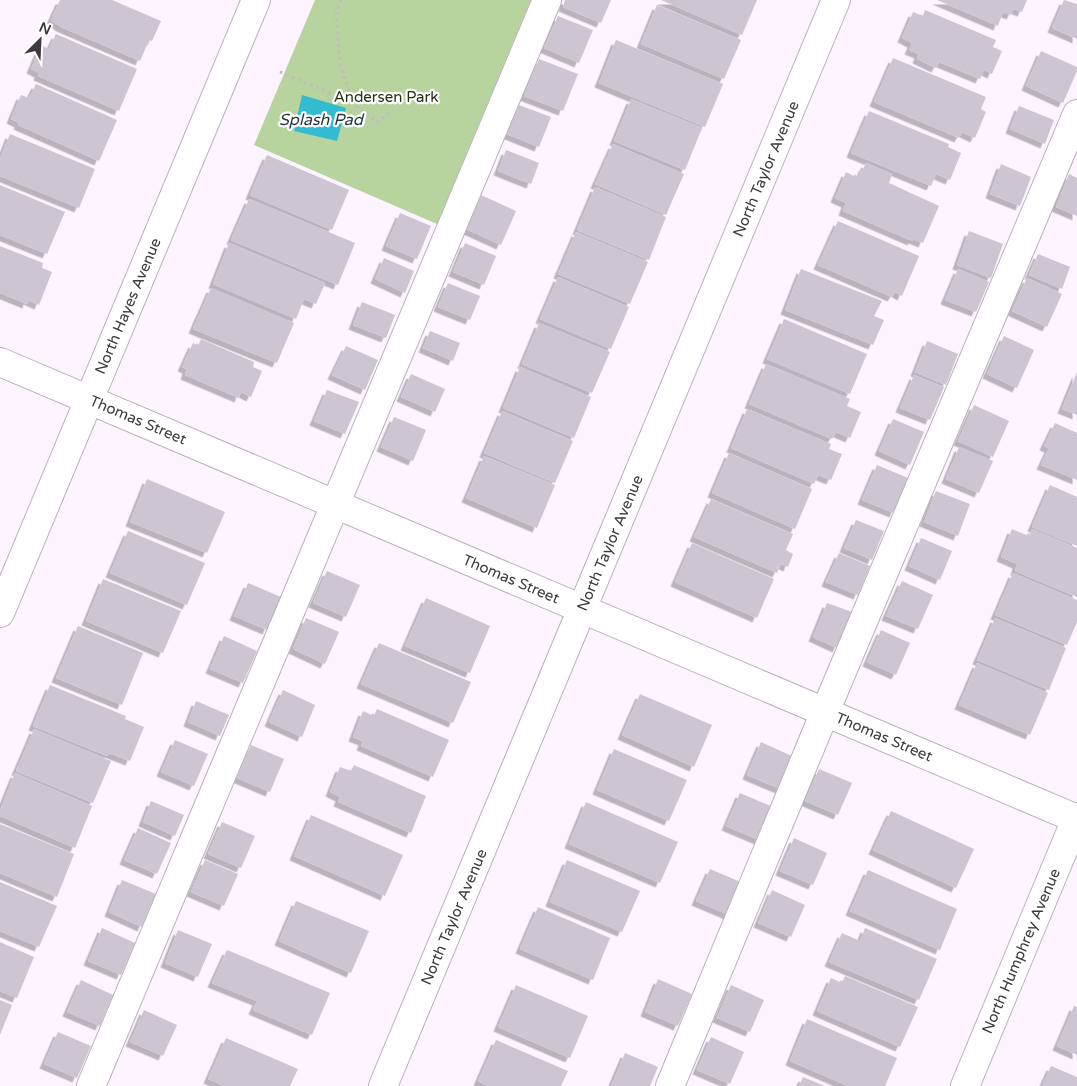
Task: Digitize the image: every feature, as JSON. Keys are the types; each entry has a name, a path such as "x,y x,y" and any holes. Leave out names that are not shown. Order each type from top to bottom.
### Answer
{"street":[{"name":"North Hayes Avenue","path":"0,612 256,0"},
{"path":"91,1086 547,0"},
{"name":"North Taylor Avenue","path":"384,1086 836,0"},
{"path":"670,1086 1077,114"},
{"name":"Thomas Street","path":"0,362 1077,818"},
{"name":"North Humphrey Avenue","path":"965,1086 1077,818"}],"path":[{"path":"341,0 336,13 340,65 354,104"},
{"path":"280,72 354,104 377,122 393,110"}],"green space":[{"name":"Andersen Park","path":"315,0 531,0 437,224 254,145"}],"water":[{"name":"Splash Pad","path":"302,95 346,108 337,141 294,131"}],"building":[{"path":"60,0 112,0 161,21 152,41 149,40 140,61 61,27 51,20"},
{"path":"565,0 611,0 601,23 563,7"},
{"path":"661,0 757,0 742,35"},
{"path":"937,0 1027,0 1022,12 1014,9 1011,15 1003,12 998,26"},
{"path":"1064,0 1077,4 1077,39 1052,28"},
{"path":"657,5 741,40 724,79 641,44"},
{"path":"925,10 996,40 993,47 1002,51 992,74 984,70 980,79 939,62 936,68 917,59 919,54 909,50 912,43 902,38 913,12 923,16"},
{"path":"558,16 593,30 579,63 544,48"},
{"path":"56,34 137,69 119,111 38,76 39,73 31,69 41,45 49,49"},
{"path":"616,40 723,84 705,127 599,83"},
{"path":"1041,51 1077,67 1063,103 1026,86"},
{"path":"893,58 986,97 981,109 986,112 975,138 962,132 959,138 874,102"},
{"path":"539,59 578,74 563,111 524,96"},
{"path":"36,84 117,120 99,161 18,125 19,123 11,119 21,95 29,98"},
{"path":"631,99 702,128 685,170 614,141"},
{"path":"519,105 551,117 539,147 507,134"},
{"path":"1019,106 1054,120 1045,144 1010,129"},
{"path":"869,111 949,144 948,147 961,153 950,180 936,174 931,186 851,153"},
{"path":"10,134 95,169 79,208 0,176 0,159"},
{"path":"613,144 684,174 666,215 595,184"},
{"path":"506,150 539,163 531,184 498,171"},
{"path":"267,155 349,190 332,230 250,195"},
{"path":"866,163 892,174 889,183 939,206 923,243 913,239 912,241 843,211 846,203 835,198 846,172 856,177 859,170 862,172"},
{"path":"1001,164 1031,177 1020,206 990,194"},
{"path":"1069,174 1077,178 1077,216 1056,207"},
{"path":"0,185 65,212 47,254 0,235"},
{"path":"595,187 666,217 649,260 577,230"},
{"path":"481,195 516,211 501,245 466,229"},
{"path":"249,199 355,243 338,285 231,240"},
{"path":"400,213 431,226 417,259 386,246"},
{"path":"838,221 919,256 902,296 895,292 892,297 818,265"},
{"path":"969,231 1003,244 991,278 957,265"},
{"path":"576,232 648,262 630,304 558,274"},
{"path":"229,243 325,283 316,304 304,299 296,319 213,284"},
{"path":"465,243 496,256 484,285 453,272"},
{"path":"0,246 43,263 42,268 52,272 39,305 28,300 27,304 0,293"},
{"path":"1038,254 1070,267 1062,289 1029,275"},
{"path":"384,258 414,271 405,293 375,279"},
{"path":"801,269 882,301 874,316 884,320 873,345 785,310"},
{"path":"958,269 989,282 976,312 945,300"},
{"path":"558,277 629,307 611,349 540,319"},
{"path":"1027,278 1062,294 1047,327 1012,311"},
{"path":"448,283 480,296 470,320 438,307"},
{"path":"211,288 294,323 277,363 193,329"},
{"path":"362,302 395,315 386,338 353,325"},
{"path":"784,319 867,354 850,394 767,359"},
{"path":"539,323 610,352 592,393 522,364"},
{"path":"430,331 460,343 453,361 423,348"},
{"path":"1004,336 1034,350 1017,388 987,374"},
{"path":"201,339 254,362 253,367 262,371 251,397 241,392 239,398 185,375 187,369 182,367 193,343 198,346"},
{"path":"927,341 958,354 946,385 915,372"},
{"path":"346,346 378,360 365,390 332,375"},
{"path":"766,364 850,399 847,406 861,412 850,438 836,432 832,439 749,404"},
{"path":"520,367 591,397 574,438 503,408"},
{"path":"1077,372 1077,415 1062,409"},
{"path":"411,374 445,389 435,412 401,397"},
{"path":"914,375 944,387 930,420 900,408"},
{"path":"327,390 359,402 345,434 314,421"},
{"path":"974,405 1009,421 993,457 958,441"},
{"path":"747,409 831,444 829,449 842,454 831,480 818,475 814,484 731,448"},
{"path":"502,411 573,441 555,483 484,453"},
{"path":"394,417 426,430 413,461 381,447"},
{"path":"893,419 924,432 910,465 879,451"},
{"path":"1055,423 1077,433 1077,480 1041,465 1049,448 1044,446"},
{"path":"959,447 993,461 979,493 946,479"},
{"path":"729,453 812,489 795,529 712,493"},
{"path":"484,456 555,485 537,528 466,498"},
{"path":"877,465 908,478 894,513 862,500"},
{"path":"147,479 225,512 207,553 130,522"},
{"path":"1050,485 1077,497 1077,546 1032,527"},
{"path":"936,491 970,504 958,536 924,522"},
{"path":"711,499 793,534 786,550 793,554 788,567 781,564 777,573 694,537"},
{"path":"856,520 884,531 872,560 844,548"},
{"path":"1012,529 1029,536 1032,529 1077,548 1077,597 1015,571 1017,564 1001,557"},
{"path":"128,531 205,563 187,605 110,573"},
{"path":"921,538 952,551 940,580 909,566"},
{"path":"692,543 774,579 757,618 675,582"},
{"path":"839,553 870,566 858,595 826,582"},
{"path":"327,571 360,585 346,617 313,603"},
{"path":"1013,573 1077,600 1077,622 1067,645 995,615"},
{"path":"103,579 181,611 163,653 86,621"},
{"path":"902,581 933,595 918,629 886,616"},
{"path":"248,583 281,597 267,630 234,616"},
{"path":"426,598 490,626 470,673 405,646"},
{"path":"827,603 852,612 837,648 813,637"},
{"path":"306,618 339,632 325,664 293,649"},
{"path":"995,618 1066,648 1049,690 977,660"},
{"path":"78,626 143,653 122,705 56,678"},
{"path":"881,630 910,643 896,675 867,662"},
{"path":"224,636 257,651 243,683 210,669"},
{"path":"379,643 471,682 453,723 361,684"},
{"path":"977,663 1048,693 1030,735 959,705"},
{"path":"50,685 126,716 125,719 144,727 130,761 109,753 107,756 33,726"},
{"path":"283,690 315,705 302,737 269,722"},
{"path":"640,694 712,725 694,767 622,735"},
{"path":"196,701 229,715 220,736 188,722"},
{"path":"377,709 449,740 433,777 361,746 363,741 353,737 363,711 374,716"},
{"path":"34,729 111,761 93,803 16,771"},
{"path":"175,740 208,754 194,786 161,772"},
{"path":"761,742 794,757 780,789 747,775"},
{"path":"251,745 284,759 270,792 237,778"},
{"path":"614,749 687,780 669,821 597,790"},
{"path":"354,765 426,796 411,833 338,802 340,797 330,792 340,767 351,771"},
{"path":"819,769 852,783 838,815 805,801"},
{"path":"15,773 92,806 75,848 0,816 0,810"},
{"path":"740,793 773,807 759,840 726,826"},
{"path":"151,801 184,815 175,836 143,822"},
{"path":"586,802 678,842 660,883 569,844"},
{"path":"891,811 974,849 956,888 873,850"},
{"path":"311,815 403,855 385,896 294,856"},
{"path":"222,822 255,836 241,868 208,854"},
{"path":"0,824 74,854 57,897 0,873"},
{"path":"138,828 171,843 157,874 124,860"},
{"path":"794,838 827,853 813,885 780,871"},
{"path":"205,860 238,874 224,906 191,892"},
{"path":"567,860 640,891 622,932 550,902"},
{"path":"710,869 743,883 729,915 696,901"},
{"path":"868,870 957,909 940,950 850,911"},
{"path":"122,880 156,894 142,927 109,912"},
{"path":"0,882 57,906 39,947 0,931"},
{"path":"772,890 805,905 791,937 758,923"},
{"path":"296,901 369,931 351,973 279,941"},
{"path":"538,907 610,938 593,980 520,949"},
{"path":"102,928 135,943 121,975 88,961"},
{"path":"865,928 937,959 919,1000 829,962 842,933 860,941"},
{"path":"178,930 212,944 198,977 165,963"},
{"path":"0,942 34,957 17,998 0,991"},
{"path":"227,950 330,993 312,1035 253,1010 257,1001 212,983"},
{"path":"845,976 918,1007 900,1047 817,1011 831,978 842,983"},
{"path":"658,979 692,994 678,1026 645,1012"},
{"path":"81,980 113,995 100,1026 67,1012"},
{"path":"516,985 588,1016 570,1058 498,1027"},
{"path":"731,985 764,1000 750,1032 717,1018"},
{"path":"0,1000 12,1005 0,1035"},
{"path":"1074,1006 1077,1007 1077,1055 1057,1046"},
{"path":"144,1010 177,1025 163,1056 130,1042"},
{"path":"807,1019 897,1058 885,1086 848,1086 790,1061"},
{"path":"58,1032 91,1046 77,1078 44,1064"},
{"path":"711,1037 744,1052 730,1084 697,1070"},
{"path":"226,1038 298,1069 290,1086 224,1086 208,1079"},
{"path":"496,1040 568,1071 561,1086 488,1086 478,1081"},
{"path":"625,1053 658,1067 650,1086 611,1086"},
{"path":"1051,1066 1077,1077 1077,1086 1042,1086"},
{"path":"803,1077 825,1086 799,1086"}]}
